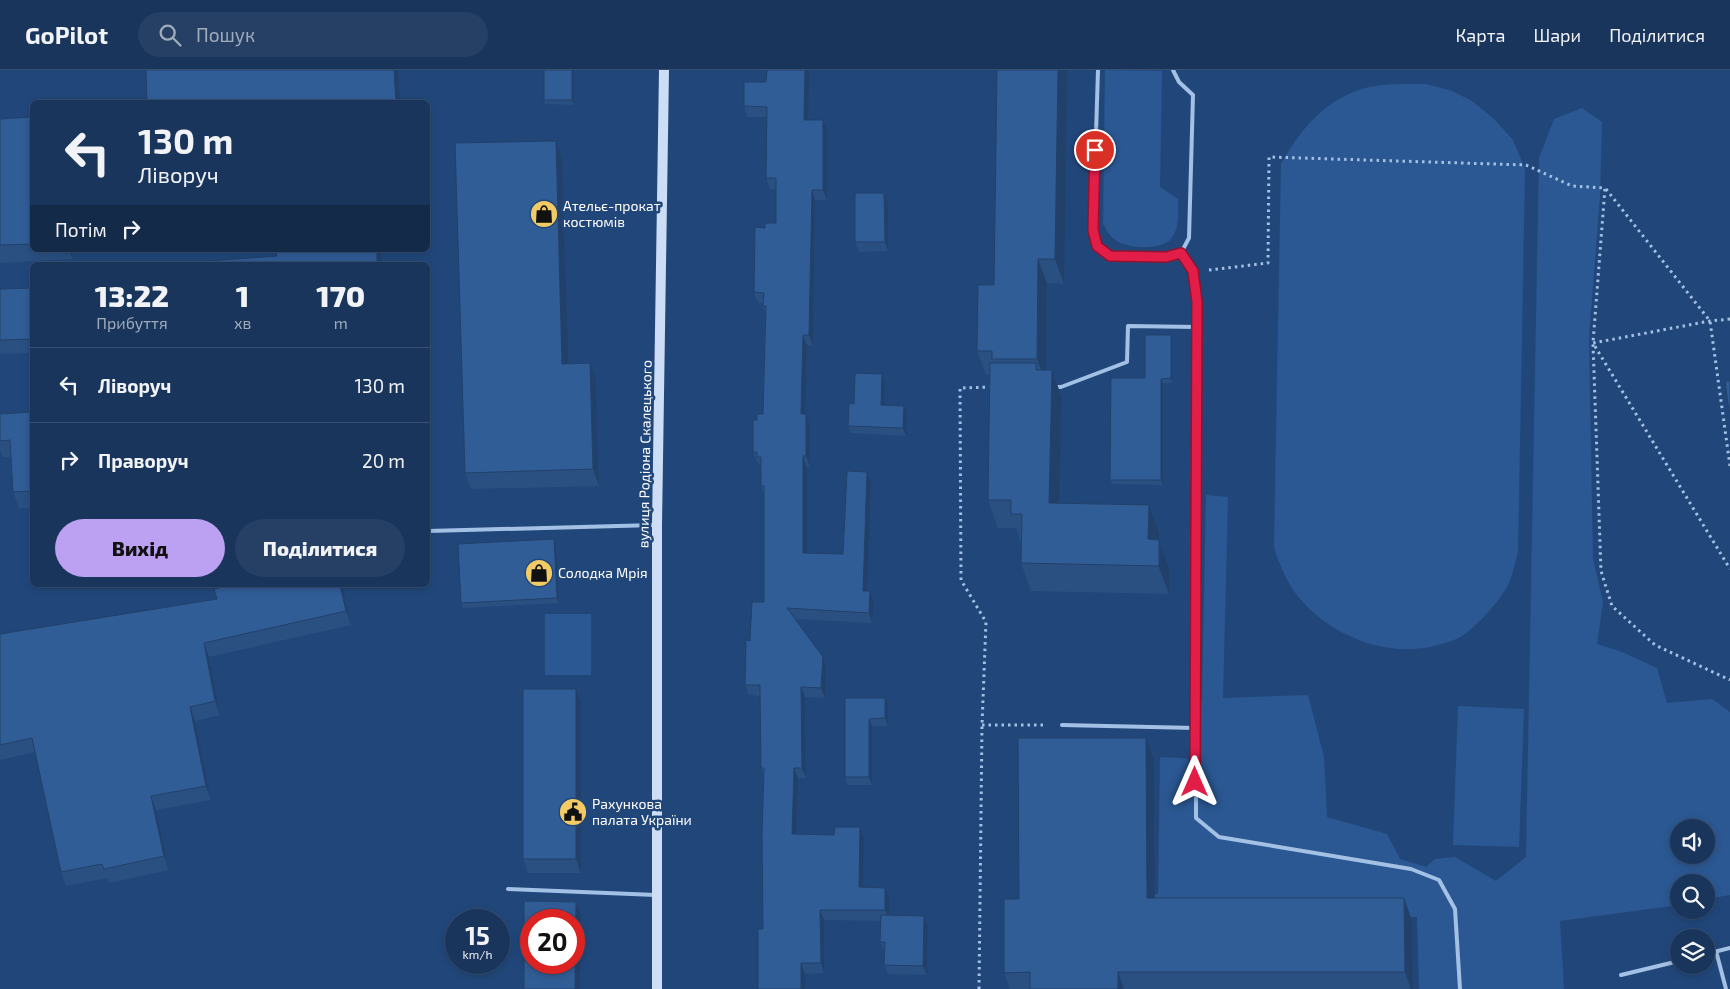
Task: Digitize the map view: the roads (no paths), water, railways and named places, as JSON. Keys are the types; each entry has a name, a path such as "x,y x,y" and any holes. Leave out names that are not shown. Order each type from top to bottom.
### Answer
{"main road":[{"name":"вулиця Родіона Скалецького","path":"657,989 658,525 664,70"}],"lane":[{"path":"1098,70 1093,230 1097,246 1110,256 1166,257 1181,253 1189,238 1193,95 1179,82 1173,70"},
{"path":"1181,253 1193,271 1197,302 1196,818 1219,837 1411,869 1439,880 1455,909 1460,989"},
{"path":"1052,387 1061,387 1127,362 1128,326 1197,327"},
{"path":"430,531 658,525"},
{"path":"1062,725 1195,728"},
{"path":"508,889 658,896"},
{"path":"1726,989 1716,951 1730,948"},
{"path":"1621,975 1670,963"}],"place":[{"name":"Ательє-прокат костюмів","path":"544,214"},
{"name":"Солодка Мрія","path":"539,573"},
{"name":"Рахункова палата України","path":"573,812"}]}
